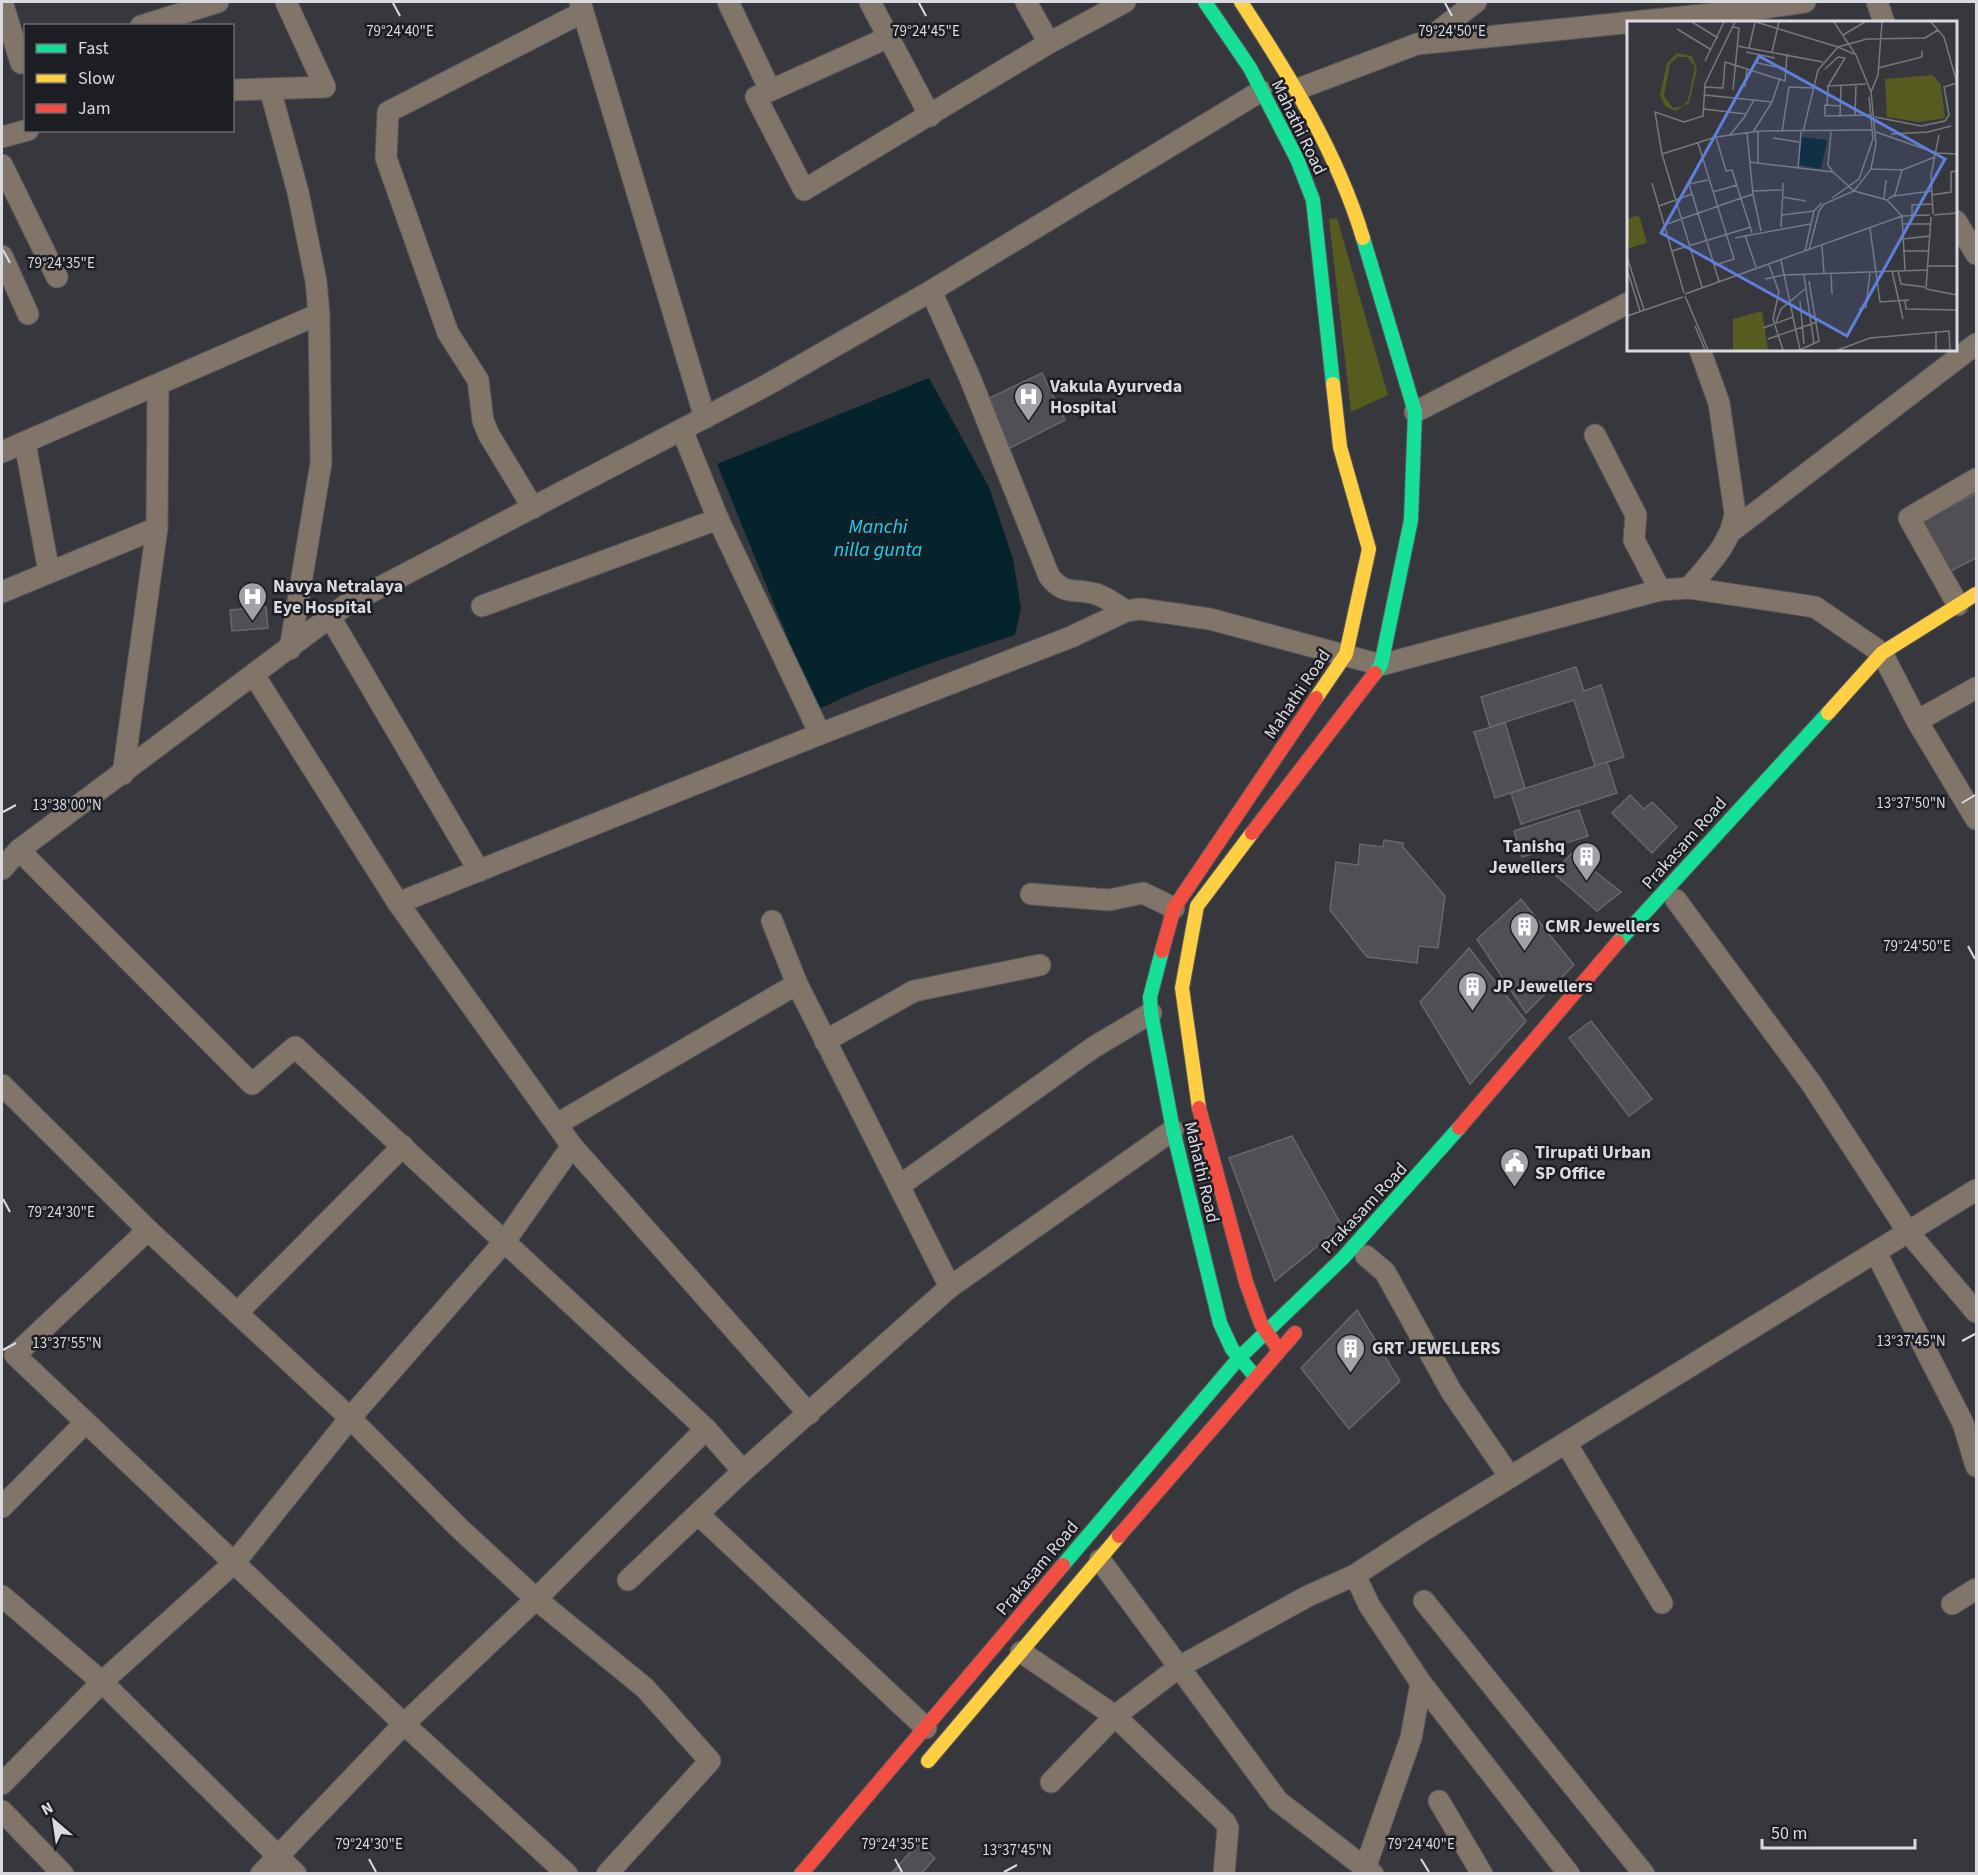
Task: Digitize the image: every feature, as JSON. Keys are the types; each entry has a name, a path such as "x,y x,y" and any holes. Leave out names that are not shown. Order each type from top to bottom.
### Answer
{"street":[{"path":"2,2 21,63 24,62"},
{"path":"147,24 218,2"},
{"path":"234,90 325,87 286,2"},
{"path":"728,2 770,90"},
{"path":"870,2 930,116"},
{"path":"1026,2 1048,44"},
{"path":"889,37 756,97 804,190 1048,44 1125,2"},
{"name":"Mahathi Road","path":"1205,2 1250,68 1297,159 1313,200 1340,447 1369,549 1346,654 1174,908 1150,997 1150,1013 1173,1130 1220,1323 1226,1340 1255,1377"},
{"name":"Mahathi Road","path":"1240,2 1298,88 1349,192 1415,412 1411,520 1381,665 1197,906 1182,988 1186,1038 1199,1111 1246,1282 1267,1333 1279,1350"},
{"path":"1423,43 1476,2"},
{"path":"1642,21 1805,2"},
{"path":"533,508 489,435 483,421 480,384 448,333 386,158 388,112 582,7 705,418"},
{"path":"1298,88 1423,43 1627,22"},
{"path":"270,89 298,192 316,281 319,314 321,463 290,649"},
{"path":"2,869 19,850 346,605 767,386 931,291 1261,91"},
{"path":"2,137 24,131"},
{"path":"2,165 57,277"},
{"path":"1957,223 1977,254"},
{"path":"2,256 28,314"},
{"path":"931,291 970,378 1049,576 1063,590 1101,596 1126,611"},
{"path":"1415,412 1627,304"},
{"path":"2,453 319,314"},
{"path":"1689,588 1723,547 1733,530 1977,344"},
{"path":"1700,351 1719,404 1735,513 1733,530"},
{"path":"123,774 157,528 158,385"},
{"path":"682,430 718,519 820,734"},
{"path":"1595,435 1636,515 1634,540 1660,590"},
{"path":"25,443 49,572"},
{"path":"1965,610 1909,518 1977,479"},
{"path":"482,606 718,519"},
{"path":"2,592 157,528"},
{"path":"398,903 820,734 1071,637 1126,611 1141,609 1210,619 1381,665 1660,590 1689,588 1815,607 1889,664 1917,721 1977,819"},
{"name":"Prakasam Road","path":"1948,629 1977,594"},
{"name":"Prakasam Road","path":"801,1874 1239,1358 1343,1258 1420,1174 1581,983 1889,664 1965,610"},
{"path":"330,617 479,871"},
{"path":"254,675 398,903 572,1146 809,1413"},
{"path":"1917,721 1977,688"},
{"path":"19,850 252,1084 295,1047 706,1429 743,1471"},
{"path":"1031,894 1109,900 1143,893 1174,908"},
{"path":"1676,900 1811,1083 1908,1232 1977,1312"},
{"path":"772,921 797,984 950,1287"},
{"path":"825,1041 914,991 1040,965"},
{"path":"557,1124 797,984"},
{"path":"899,1186 1094,1047 1150,1013"},
{"path":"2,1085 148,1230 350,1418 458,1527 536,1599 645,1688 710,1761 607,1874"},
{"path":"628,1580 743,1471 950,1287 1173,1130"},
{"path":"237,1313 402,1146"},
{"path":"2,1784 102,1682 235,1562 350,1418 505,1241 572,1146"},
{"path":"1051,1782 1115,1716 1179,1667 1308,1596 1355,1575 1977,1190"},
{"path":"148,1230 15,1355 404,1724 567,1874"},
{"path":"1875,1253 1963,1423 1977,1467"},
{"path":"1366,1256 1385,1272 1451,1391 1510,1477"},
{"path":"917,1773 1255,1377 1303,1325"},
{"path":"2,1507 85,1423"},
{"path":"261,1874 276,1855 404,1724 536,1599 706,1429"},
{"path":"1566,1443 1662,1603"},
{"path":"698,1514 926,1728"},
{"path":"1100,1560 1278,1800 1367,1872 1411,1738 1421,1683"},
{"path":"1355,1575 1369,1605 1421,1683 1569,1874"},
{"path":"1952,1604 1977,1589"},
{"path":"2,1596 102,1682 296,1874"},
{"path":"1424,1601 1644,1874"},
{"path":"1022,1652 1115,1716 1225,1822 1228,1828 1224,1874"},
{"path":"1439,1801 1482,1874"},
{"path":"2,1811 63,1874"}],"green space":[{"path":"1337,218 1388,395 1351,412 1329,219"}],"water":[{"name":"Manchi nilla gunta","path":"929,378 989,487 1013,559 1021,608 1015,635 889,678 817,710 717,464"}],"building":[{"path":"1042,373 1065,420 1006,450 983,401"},
{"path":"1976,493 1976,558 1949,572 1923,521"},
{"path":"266,607 268,628 232,631 230,610"},
{"path":"1576,667 1584,691 1601,685 1624,757 1595,766 1574,700 1490,727 1481,697"},
{"path":"1505,723 1525,788 1495,798 1474,732"},
{"path":"1607,762 1617,793 1521,824 1511,793"},
{"path":"1630,795 1644,809 1652,802 1677,827 1652,853 1612,813"},
{"path":"1579,810 1588,836 1522,857 1514,831"},
{"path":"1384,840 1403,843 1403,847 1445,896 1438,948 1419,946 1417,963 1367,957 1330,910 1336,862 1358,865 1360,844 1383,847"},
{"name":"Tanishq Jewellers","path":"1572,853 1621,892 1597,911 1553,873"},
{"name":"CMR Jewellers","path":"1521,899 1574,965 1526,1013 1477,939"},
{"name":"JP Jewellers","path":"1469,948 1526,1021 1470,1084 1420,1002"},
{"path":"1591,1021 1652,1099 1629,1116 1569,1038"},
{"path":"1292,1136 1342,1226 1275,1281 1229,1158"},
{"name":"GRT JEWELLERS","path":"1357,1310 1400,1381 1349,1429 1301,1368"},
{"path":"918,1843 935,1858 921,1874 891,1874"}],"traffic: fast":[{"path":"1205,2 1250,68 1297,159 1313,200 1333,384"},
{"path":"1363,238 1415,412 1411,520 1381,665 1375,673"},
{"path":"1618,942 1828,713"},
{"path":"1162,951 1150,997 1173,1130 1220,1323 1232,1349 1254,1375"},
{"path":"1063,1565 1239,1358 1343,1258 1459,1128"}],"traffic: slow":[{"path":"1241,2 1277,58 1326,145 1340,175 1363,238"},
{"path":"1316,698 1346,654 1369,549 1340,447 1333,384"},
{"path":"1828,713 1882,653 1976,594"},
{"path":"1199,1108 1182,988 1197,906 1252,833"},
{"path":"928,1761 1119,1536"}],"traffic: jam":[{"path":"1252,833 1375,673"},
{"path":"1162,951 1174,908 1316,698"},
{"path":"1459,1128 1618,942"},
{"path":"1199,1108 1246,1282 1261,1324 1279,1350"},
{"path":"1119,1536 1295,1333"},
{"path":"801,1874 1063,1565"}],"place":[{"name":"Vakula Ayurveda Hospital","path":"1029,422"},
{"name":"Navya Netralaya Eye Hospital","path":"252,622"},
{"name":"Tanishq Jewellers","path":"1586,882"},
{"name":"CMR Jewellers","path":"1524,952"},
{"name":"JP Jewellers","path":"1472,1012"},
{"name":"Tirupati Urban SP Office","path":"1514,1188"},
{"name":"GRT JEWELLERS","path":"1351,1374"}]}
